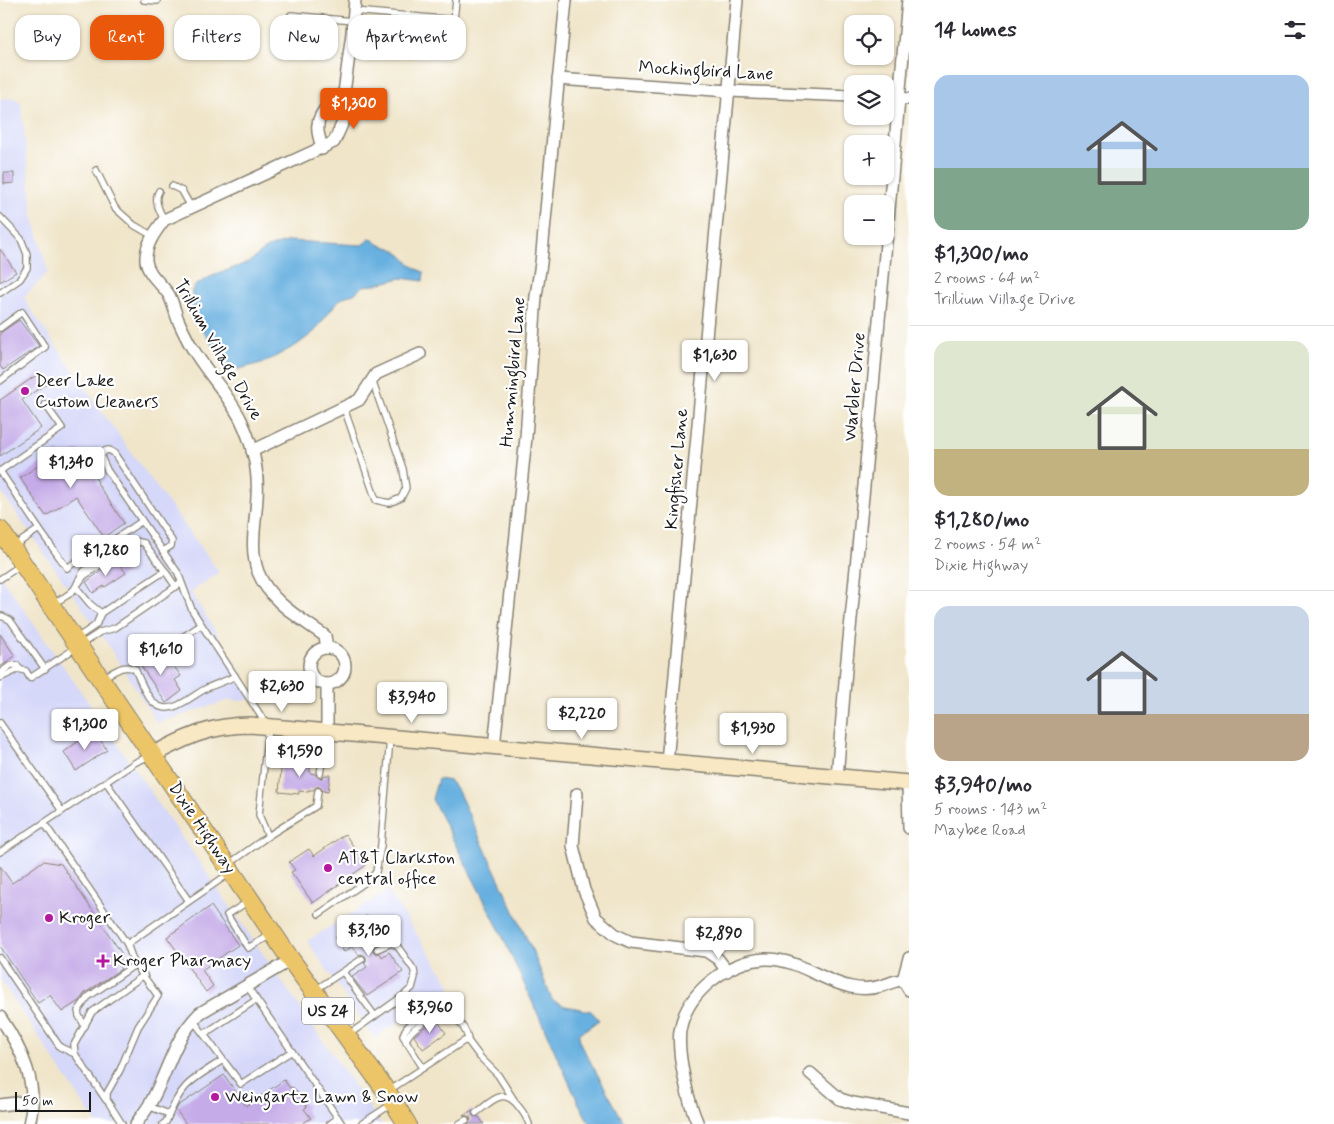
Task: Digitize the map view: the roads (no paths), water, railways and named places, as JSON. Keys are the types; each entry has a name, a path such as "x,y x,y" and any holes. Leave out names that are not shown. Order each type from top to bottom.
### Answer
{"main road":[{"name":"Dixie Highway","path":"3,537 51,604 291,960 391,1097 407,1124"},
{"path":"152,755 183,738 202,731 236,725 909,783"}],"street":[{"name":"Hummingbird Lane","path":"494,747 526,437 536,296 541,263 566,0"},
{"name":"Kingfisher Lane","path":"667,762 737,0"},
{"name":"Warbler Drive","path":"837,777 864,486 904,99 908,0"},
{"name":"Trillium Village Drive","path":"327,684 334,683 340,679 344,673 344,659 334,649 327,648 325,636 283,606 267,589 258,571 253,552 257,495 256,464 252,451 240,418 196,353 179,322 169,296 149,269 146,261 148,244 164,220 334,142 347,113 344,92 354,11"},
{"name":"Mockingbird Lane","path":"558,79 728,91 844,96"},
{"path":"322,149 317,130 320,120 331,101 344,92"},
{"path":"252,451 359,400 376,374 420,354"},
{"path":"327,648 320,649 314,653 310,659 309,666 310,673 314,678 327,684 327,732"},
{"path":"909,783 909,828"},
{"path":"577,794 573,846 584,890 596,918 616,936 631,942 706,951 718,958 726,971"},
{"path":"698,1124 682,1064 680,1030 684,1016 696,997 719,975 748,961 767,959 795,964 851,987 868,989 895,980 907,982 909,958"},
{"path":"136,1124 148,1106 179,1039 193,1020 200,1013 291,960"},
{"path":"0,1017 16,1041 27,1066 32,1101 29,1124"},
{"path":"810,1073 840,1098 853,1104 909,1113"},
{"path":"0,1105 32,1101"}],"lane":[{"path":"144,0 157,1"},
{"path":"291,15 354,11 454,20 456,0"},
{"path":"96,170 115,208 134,225 153,236"},
{"path":"172,186 182,191 191,207"},
{"path":"159,192 157,204 164,220"},
{"path":"0,216 21,240 27,254 27,268 20,279 0,294"},
{"path":"0,328 22,312 45,347 0,381"},
{"path":"344,408 376,500 389,503 402,498 406,488 403,469 372,380"},
{"path":"45,404 62,428 0,471 67,568 91,552 100,549 142,520"},
{"path":"163,551 171,546 172,541 114,453 109,450 104,451 101,457 107,470 178,573 178,585"},
{"path":"3,537 39,529"},
{"path":"51,604 70,593 76,587 78,578 84,571 126,542 130,540 144,543 178,585 201,625 268,727 259,815 268,836"},
{"path":"0,579 23,564"},
{"path":"0,673 11,666 17,665 19,669 26,671 30,678 45,669 96,626 102,613 165,571"},
{"path":"77,643 100,632 115,628 178,585"},
{"path":"76,587 90,604 102,613"},
{"path":"0,617 2,616 10,620 45,669"},
{"path":"152,657 201,625"},
{"path":"135,669 141,665"},
{"path":"101,679 124,667 130,666 135,669 154,703 162,708 169,708 178,705 206,688 235,676"},
{"path":"0,678 19,669"},
{"path":"0,723 62,811"},
{"path":"320,774 327,732"},
{"path":"319,914 370,879 376,872 381,845 390,738"},
{"path":"0,852 136,762 152,755"},
{"path":"106,782 189,901"},
{"path":"127,944 189,901 268,836 316,806 318,791"},
{"path":"44,823 127,944 136,964 158,996 138,1027 120,1070 107,1093 106,1100"},
{"path":"251,900 227,915 248,948 273,933"},
{"path":"347,1036 412,988 415,977 414,970 398,947 392,943 377,949"},
{"path":"0,958 60,1047 75,1054"},
{"path":"314,991 362,960"},
{"path":"85,1026 78,1011 88,997 136,964"},
{"path":"343,972 375,1016"},
{"path":"122,1124 75,1054 74,1045 92,1012 144,976"},
{"path":"247,986 342,1124"},
{"path":"204,1034 256,1000"},
{"path":"423,1068 406,1042 403,1036 404,1030 431,1010 448,1010 459,1020 468,1036 468,1041 480,1057 498,1075 529,1124"},
{"path":"193,1020 241,1084 292,1051"},
{"path":"361,1124 423,1068 464,1041 468,1041"},
{"path":"163,1124 166,1122 174,1101 188,1082 223,1060"},
{"path":"476,1113 498,1097 509,1097 514,1100"},
{"path":"148,1106 169,1114"},
{"path":"330,1124 338,1118"},
{"path":"459,1124 466,1120"}],"water":[{"path":"370,239 395,250 412,266 424,272 423,281 401,278 363,286 354,294 338,301 314,332 297,345 265,362 239,369 232,367 216,350 200,327 192,307 192,290 196,285 210,277 249,262 267,248 289,241 362,245"},
{"path":"438,779 450,781 458,791 533,952 552,1000 565,1006 591,1011 599,1020 579,1034 580,1043 625,1124 590,1124 578,1102 499,929 432,799"}],"place":[{"name":"Deer Lake Custom Cleaners","path":"25,391"},
{"name":"AT&T Clarkston central office","path":"328,868"},
{"name":"Kroger","path":"49,918"},
{"name":"Kroger Pharmacy","path":"103,961"},
{"name":"Weingartz Lawn & Snow","path":"215,1097"}]}
